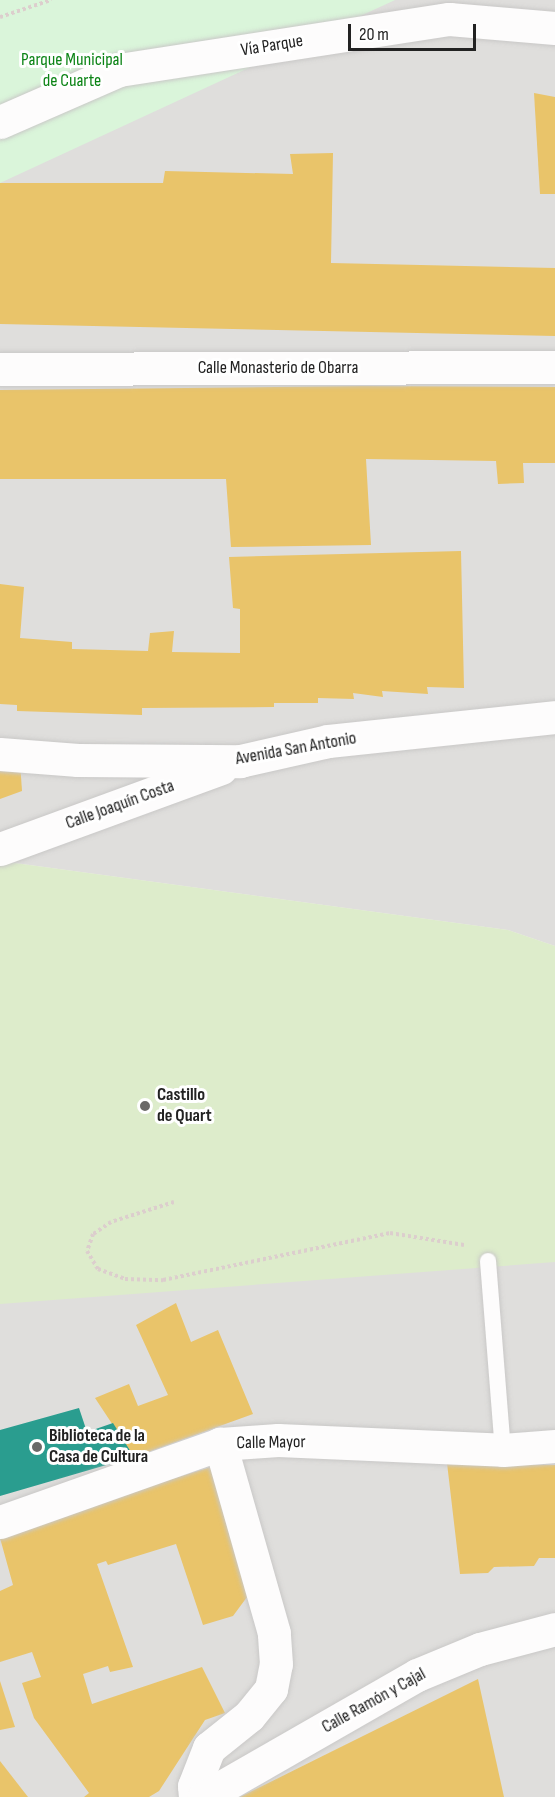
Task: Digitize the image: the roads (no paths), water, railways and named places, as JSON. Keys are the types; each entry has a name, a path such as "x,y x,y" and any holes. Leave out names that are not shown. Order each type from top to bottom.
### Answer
{"street":[{"name":"Vía Parque","path":"0,122 119,70 449,19 555,28"},
{"name":"Calle Monasterio de Obarra","path":"0,369 555,367"},
{"name":"Avenida San Antonio","path":"0,754 240,761 328,741 555,717"},
{"name":"Calle Joaquín Costa","path":"0,849 240,761"},
{"name":"Calle Mayor","path":"0,1522 220,1444 278,1440 503,1450 555,1446"},
{"path":"195,1797 194,1786 209,1748 249,1716 271,1689 276,1664 274,1633 220,1444"},
{"name":"Calle Ramón y Cajal","path":"204,1797 417,1675 480,1649 555,1629"}],"lane":[{"path":"488,1261 503,1450"}],"place":[{"name":"Castillo de Quart","path":"145,1106"},
{"name":"Biblioteca de la Casa de Cultura","path":"37,1447"}],"park label":[{"name":"Parque Municipal de Cuarte","path":"72,71"}]}
